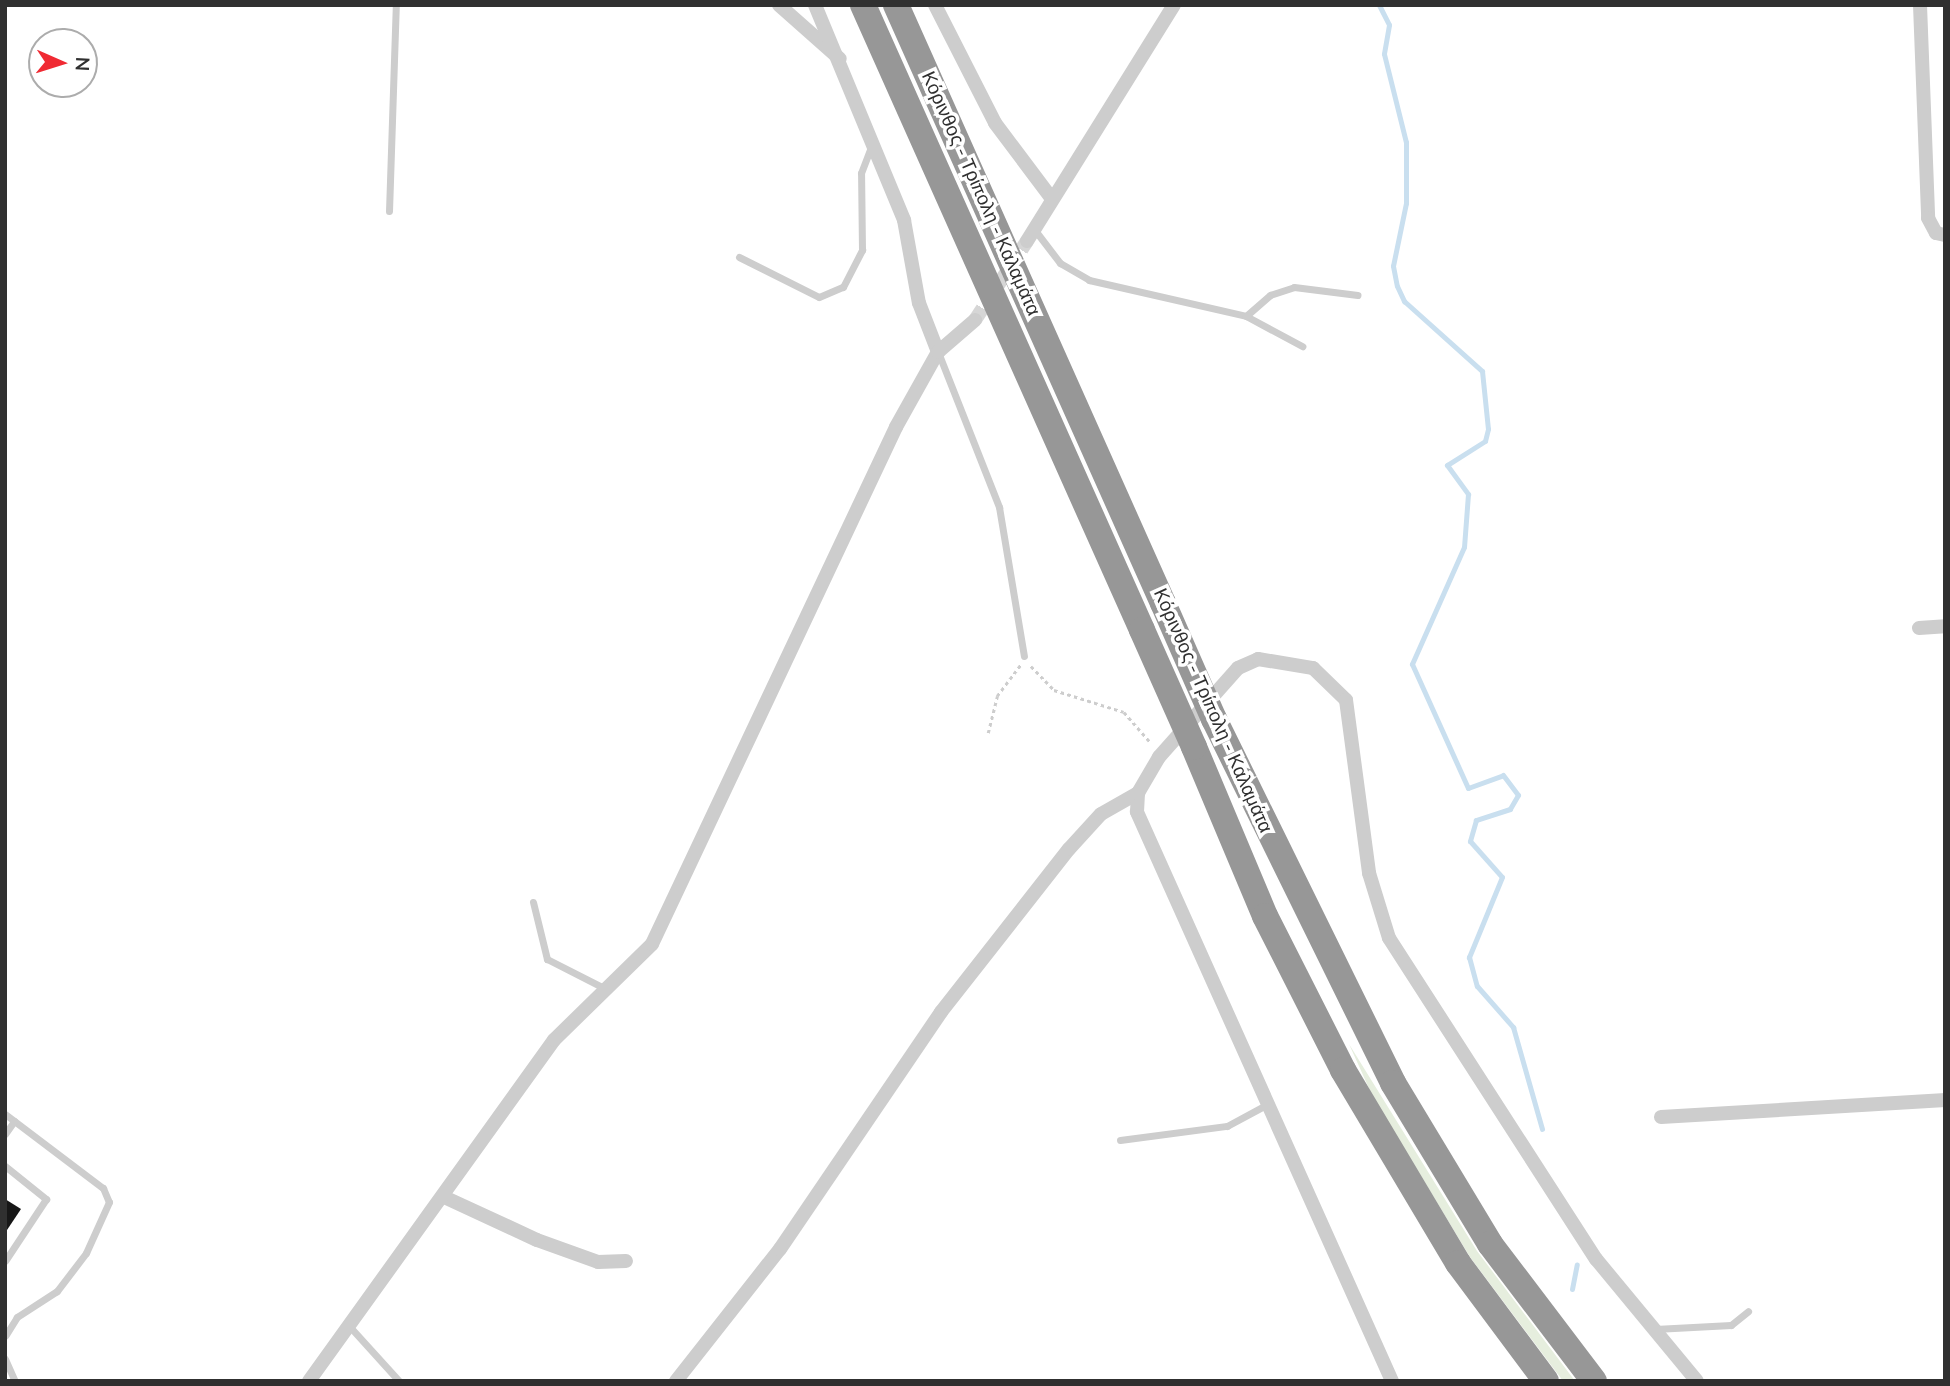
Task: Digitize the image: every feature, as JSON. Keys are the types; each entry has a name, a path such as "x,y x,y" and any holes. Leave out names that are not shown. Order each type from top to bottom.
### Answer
{"highway":[{"name":"Κόρινθος - Τρίπολη - Καλαμάτα","path":"863,5 1316,1020 1458,1264 1546,1381"},
{"name":"Κόρινθος - Τρίπολη - Καλαμάτα","path":"896,5 1214,719 1376,1053 1490,1244 1594,1381"},
{"path":"1458,1264 1527,1381"},
{"path":"1556,1334 1606,1381"}],"street":[{"path":"779,5 841,60"},
{"path":"815,5 841,60 904,220 919,303 938,352"},
{"path":"935,5 1007,142 1052,198"},
{"path":"1030,235 1174,5"},
{"path":"1920,5 1928,218 1936,233 1945,234"},
{"path":"309,1381 351,1328 554,1040 608,990 667,919 743,742 938,352 975,320"},
{"path":"1919,628 1945,626"},
{"path":"677,1381 780,1249 941,1012 1069,849 1101,814 1139,793 1159,757 1238,668 1258,659 1293,660 1333,682 1353,721 1369,873 1389,938 1596,1259 1697,1381"},
{"path":"1139,793 1143,835 1392,1381"},
{"path":"1661,1117 1945,1100"},
{"path":"444,1196 537,1240 598,1262 626,1261"}],"lane":[{"path":"389,211 396,5"},
{"path":"739,257 818,297 843,287 862,250 861,173 874,140"},
{"path":"1030,235 1060,263 1089,280 1246,316 1302,346"},
{"path":"1246,316 1270,295 1294,287 1357,295"},
{"path":"938,352 1006,529 1024,656"},
{"path":"533,902 547,959 608,990"},
{"path":"1120,1140 1227,1126 1266,1105"},
{"path":"5,1114 103,1188 109,1202 86,1252 57,1291 17,1317 5,1336"},
{"path":"5,1134 14,1121"},
{"path":"5,1166 46,1199 5,1261"},
{"path":"1654,1329 1731,1325 1748,1311"},
{"path":"351,1328 399,1381"},
{"path":"5,1359 14,1381"},
{"path":"5,1373 14,1381"}],"path":[{"path":"988,733 997,696 1024,656 1054,690 1132,718 1159,757"}],"green space":[{"path":"1349,1044 1477,1251 1575,1381 1563,1381 1470,1257 1372,1095"}],"building":[{"path":"5,1199 21,1209 5,1233"}],"waterway":[{"path":"1379,5 1389,25 1384,54 1406,142 1406,203 1393,266 1397,286 1404,301 1482,371 1488,429 1485,441 1447,465 1468,494 1464,547 1412,664 1468,788 1503,775 1518,795 1510,809 1476,820 1470,841 1502,877 1469,957 1477,986 1513,1027 1542,1129"},
{"path":"1572,1289 1577,1264"}],"tunnel":[{"path":"975,320 1027,241"}]}
